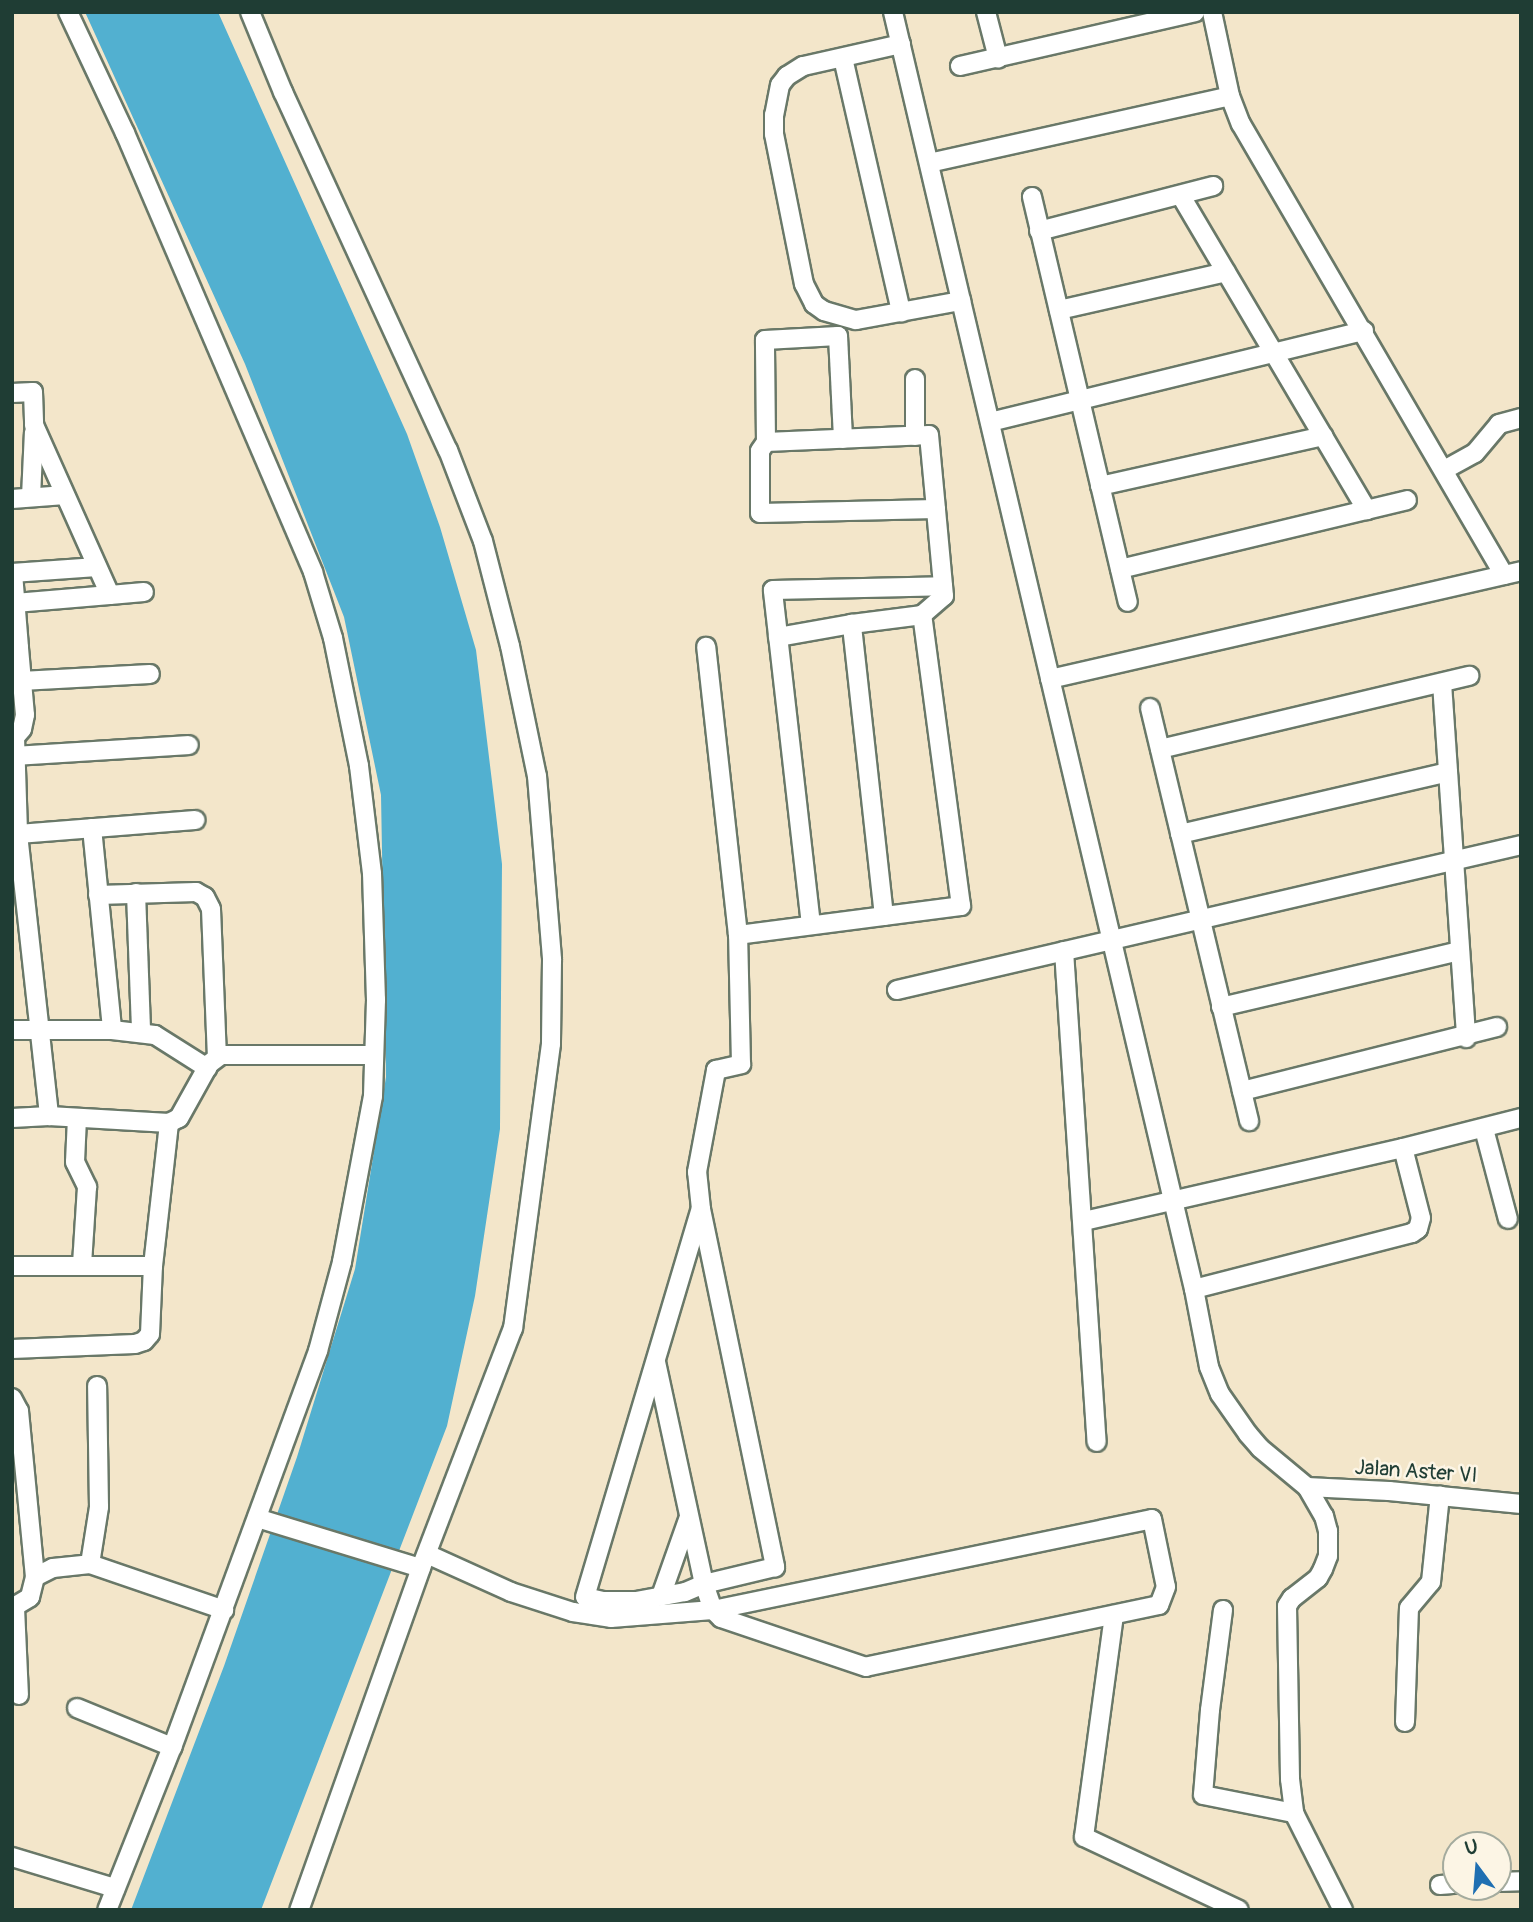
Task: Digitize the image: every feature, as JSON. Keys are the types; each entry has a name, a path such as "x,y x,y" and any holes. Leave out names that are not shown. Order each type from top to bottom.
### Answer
{"street":[{"path":"68,12 125,133 313,572 333,638 359,766 372,873 376,1000 373,1096 342,1262 318,1351 224,1610 107,1910"},
{"path":"250,12 283,92 448,450 483,541 510,646 537,776 552,960 551,1044 540,1146 513,1328 424,1561 299,1910"},
{"path":"894,12 1194,1289 1209,1367 1220,1394 1260,1448 1307,1487 1324,1516 1328,1556 1318,1578 1292,1598 1287,1606 1290,1779 1294,1813 1343,1909"},
{"path":"986,12 998,58"},
{"path":"960,66 1195,12"},
{"path":"1050,679 1513,573 1444,470 1364,331 1267,173 1230,96 1212,12"},
{"path":"901,44 803,66 787,76 780,85 774,115 777,153 804,284 814,304 834,314 856,320 961,301"},
{"path":"843,58 901,312"},
{"path":"929,163 1230,96"},
{"path":"1039,231 1213,186"},
{"path":"1181,196 1367,510"},
{"path":"1032,197 1128,601"},
{"path":"1059,310 1226,272"},
{"path":"990,422 1275,355 1364,331"},
{"path":"844,439 838,336 765,340 766,442 760,451 760,513 936,509"},
{"path":"915,379 915,436"},
{"path":"12,393 33,392 32,497"},
{"path":"1444,470 1475,453 1499,424 1521,418"},
{"path":"34,425 110,595"},
{"path":"766,442 929,435 944,596 937,605 922,614 778,636"},
{"path":"1100,486 1323,436"},
{"path":"12,499 65,495"},
{"path":"1120,569 1407,500"},
{"path":"49,1116 39,1028 21,951 14,734 22,729 25,715 16,649 13,573 97,567"},
{"path":"811,925 773,590 943,586"},
{"path":"15,603 144,592"},
{"path":"738,935 961,906 922,614"},
{"path":"852,624 884,916"},
{"path":"701,1209 585,1597 603,1601 636,1601 775,1567 701,1209 696,1172 716,1070 741,1064 738,935 706,647"},
{"path":"21,681 150,674"},
{"path":"1160,749 1469,676"},
{"path":"1442,683 1466,1038"},
{"path":"1150,708 1249,1121"},
{"path":"15,756 189,745"},
{"path":"1180,834 1448,772"},
{"path":"18,834 195,820"},
{"path":"92,828 112,1030"},
{"path":"897,990 1521,845"},
{"path":"98,895 196,892 209,903 212,1063"},
{"path":"136,894 141,1032"},
{"path":"1064,951 1097,1442"},
{"path":"1222,1007 1460,951"},
{"path":"1242,1091 1466,1038 1497,1027"},
{"path":"12,1030 39,1028 141,1032 212,1063"},
{"path":"12,1118 49,1116 169,1123 179,1118 212,1063 227,1054 374,1055"},
{"path":"77,1118 75,1162 86,1180 87,1187 82,1265"},
{"path":"1083,1221 1484,1129 1521,1118"},
{"path":"12,1349 124,1345 144,1341 150,1334 153,1266 169,1123"},
{"path":"1484,1129 1508,1219"},
{"path":"1194,1289 1412,1233 1418,1229 1420,1218 1403,1148"},
{"path":"12,1266 153,1266"},
{"path":"257,1518 424,1561 573,1612 611,1618 713,1610 1152,1519 1166,1587 1159,1605 866,1667 720,1618 713,1610 704,1584 656,1362"},
{"path":"90,1564 99,1507 97,1387"},
{"path":"12,1398 19,1411 35,1577 30,1597 14,1608 19,1695"},
{"name":"Jalan Aster VI","path":"1307,1487 1440,1495 1521,1504"},
{"path":"1405,1723 1409,1608 1432,1582 1440,1495"},
{"path":"661,1596 689,1516"},
{"path":"35,1577 53,1568 90,1564 224,1610"},
{"path":"1223,1610 1210,1710 1203,1795 1294,1813"},
{"path":"1114,1615 1084,1837 1239,1910"},
{"path":"77,1707 172,1747"},
{"path":"12,1857 115,1888"}],"water":[{"path":"85,12 218,12 407,434 440,527 476,650 502,864 500,1129 475,1296 447,1426 261,1910 131,1910 224,1666 297,1457 355,1269 386,1077 381,795 344,617 245,364"}]}
